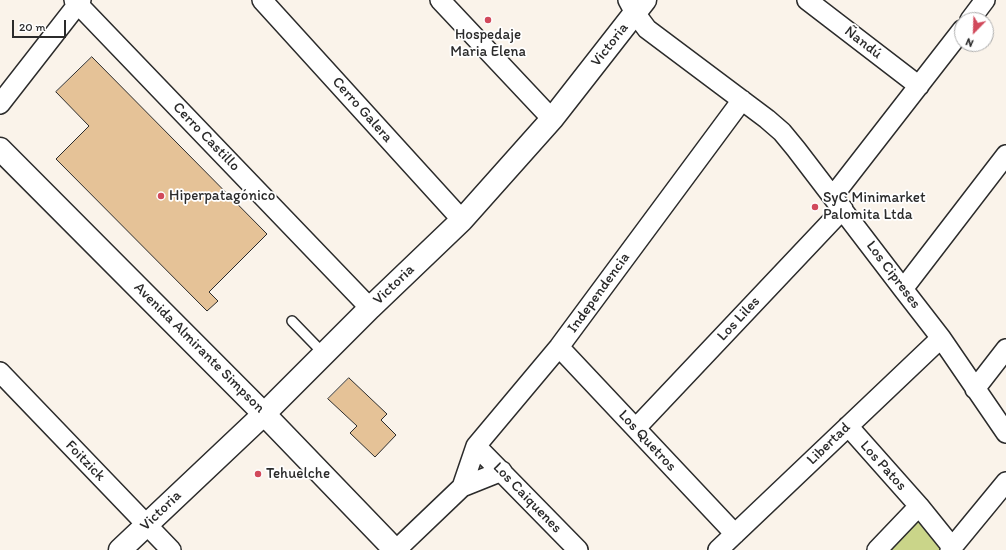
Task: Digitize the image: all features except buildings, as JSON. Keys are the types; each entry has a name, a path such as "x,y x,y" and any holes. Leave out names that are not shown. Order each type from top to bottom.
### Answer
{"street":[{"name":"Cerro Galera","path":"262,0 462,220"},
{"path":"440,0 552,119"},
{"name":"Ñandú","path":"807,0 919,86"},
{"path":"0,104 78,1"},
{"name":"Cerro Castillo","path":"78,1 370,308"},
{"path":"974,12 980,2"},
{"name":"Victoria","path":"120,550 264,414 370,308 462,220 552,119 636,4"},
{"name":"Los Cipreses","path":"636,4 647,29 767,119 782,132 838,203 940,338 1006,433"},
{"name":"Los Liles","path":"636,428 838,203 919,86 954,40"},
{"name":"Independencia","path":"462,487 476,446 560,347 742,100"},
{"name":"Avenida Almirante Simpson","path":"0,150 264,414 396,550"},
{"path":"903,289 1006,155"},
{"name":"Libertad","path":"718,550 940,338"},
{"name":"Los Quetros","path":"560,347 735,534"},
{"path":"975,389 1006,349"},
{"name":"Foitzick","path":"0,372 171,550"},
{"name":"Los Patos","path":"848,426 919,506 951,548"},
{"name":"Los Caiquenes","path":"476,446 578,550"},
{"name":"Independencia","path":"396,550 462,487 502,471"},
{"path":"951,548 1006,482"},
{"path":"877,550 919,506"}],"lane":[{"path":"292,321 324,354"}],"green space":[{"path":"919,518 942,548 941,550 889,550"}],"place":[{"name":"Hospedaje Maria Elena","path":"488,20"},
{"name":"Hiperpatagónico","path":"161,196"},
{"name":"SyC Minimarket Palomita Ltda","path":"815,207"},
{"name":"Tehuelche","path":"258,474"}]}
